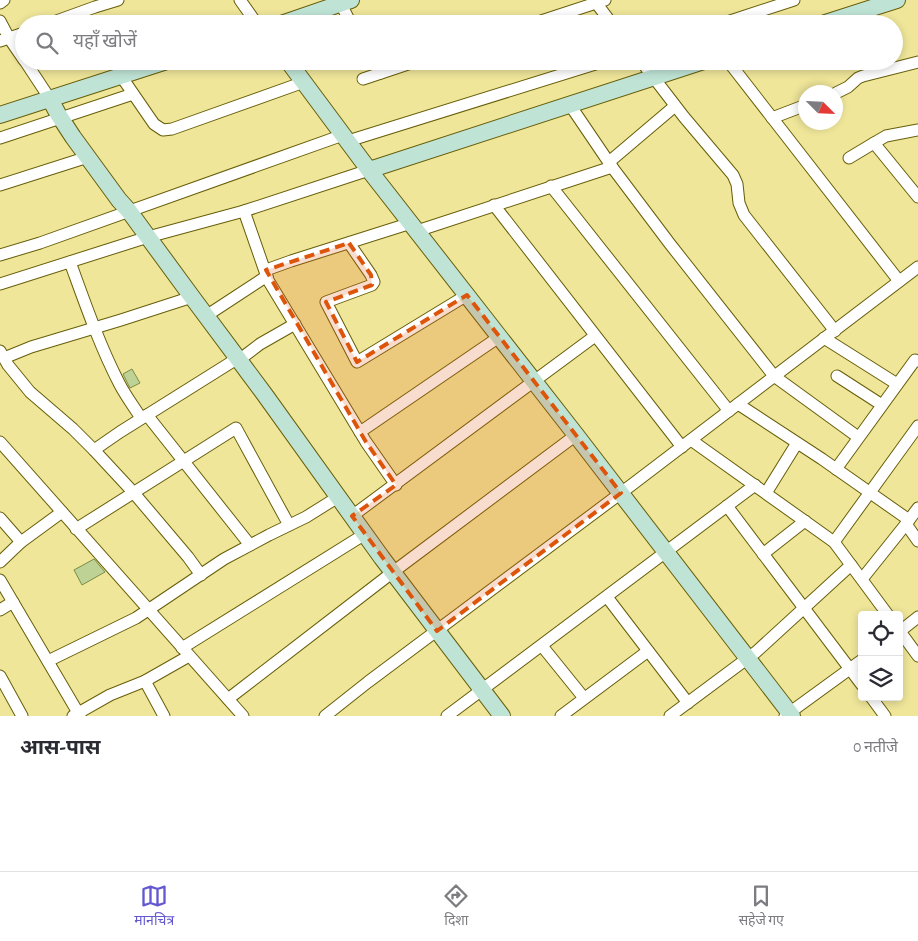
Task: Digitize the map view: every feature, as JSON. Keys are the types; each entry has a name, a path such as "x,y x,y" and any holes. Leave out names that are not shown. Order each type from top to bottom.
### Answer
{"street":[{"path":"0,3 4,0"},
{"path":"73,15 118,0"},
{"path":"240,0 251,15"},
{"path":"748,15 794,0"},
{"path":"850,15 897,0"},
{"path":"306,15 344,1 348,15"},
{"path":"558,15 599,1 607,15"},
{"path":"0,21 5,40 15,51"},
{"path":"903,66 918,62"},
{"path":"31,70 61,119 119,200 129,211 393,572 502,716"},
{"path":"0,115 139,70"},
{"path":"295,70 369,170 748,658 789,715 858,663"},
{"path":"363,79 390,70"},
{"path":"0,255 346,138 575,70"},
{"path":"648,70 733,176 737,184 739,203 744,215 834,331"},
{"path":"0,284 148,237 244,211 675,70"},
{"path":"735,70 900,281"},
{"path":"843,90 858,78 887,70"},
{"path":"120,76 154,124 163,130 172,129 304,82"},
{"path":"0,138 133,94"},
{"path":"570,105 681,259 774,376 858,437"},
{"path":"206,316 266,273 291,261 349,243 494,205 611,164 675,106"},
{"path":"772,118 798,108"},
{"path":"849,158 886,136 918,130"},
{"path":"874,143 918,197"},
{"path":"0,185 88,157"},
{"path":"551,186 734,407 797,443 870,493 908,522 918,541"},
{"path":"494,205 595,336 686,444 755,485 834,542 885,611"},
{"path":"244,211 268,280 360,432 396,485"},
{"path":"349,243 374,282 372,285 326,302 357,362 467,295"},
{"path":"70,262 94,328 120,385 144,417 184,461 250,545"},
{"path":"325,716 621,494 918,267"},
{"path":"192,297 31,347 3,361 30,392 73,429 133,492 188,556 201,575"},
{"path":"94,450 260,344 295,324"},
{"path":"352,516 595,336"},
{"path":"360,432 499,337"},
{"path":"824,338 897,384"},
{"path":"836,469 915,360 918,361"},
{"path":"837,376 882,405"},
{"path":"834,542 918,426"},
{"path":"76,529 236,428 289,525"},
{"path":"228,699 576,435"},
{"path":"0,442 243,716"},
{"path":"766,493 797,443"},
{"path":"447,716 755,485"},
{"path":"48,661 136,618 224,560 306,517 338,497"},
{"path":"727,506 858,680"},
{"path":"862,579 918,508"},
{"path":"0,562 21,542 62,512"},
{"path":"0,518 21,542"},
{"path":"763,554 805,521"},
{"path":"0,580 48,661 77,715 110,696 145,681 365,534"},
{"path":"670,716 756,652 852,565"},
{"path":"607,597 688,703"},
{"path":"0,610 13,602"},
{"path":"903,628 918,617"},
{"path":"903,636 918,656"},
{"path":"542,646 584,698"},
{"path":"561,716 648,651"},
{"path":"0,676 22,716"},
{"path":"145,681 164,716"},
{"path":"874,701 885,716"}],"highlighted area":[{"path":"349,243 371,275 372,285 326,302 357,362 467,295 621,493 437,631 352,516 396,485 366,442 266,270"}],"building":[{"path":"132,369 140,383 130,388 123,374"},
{"path":"94,559 105,572 82,585 74,570"}]}
